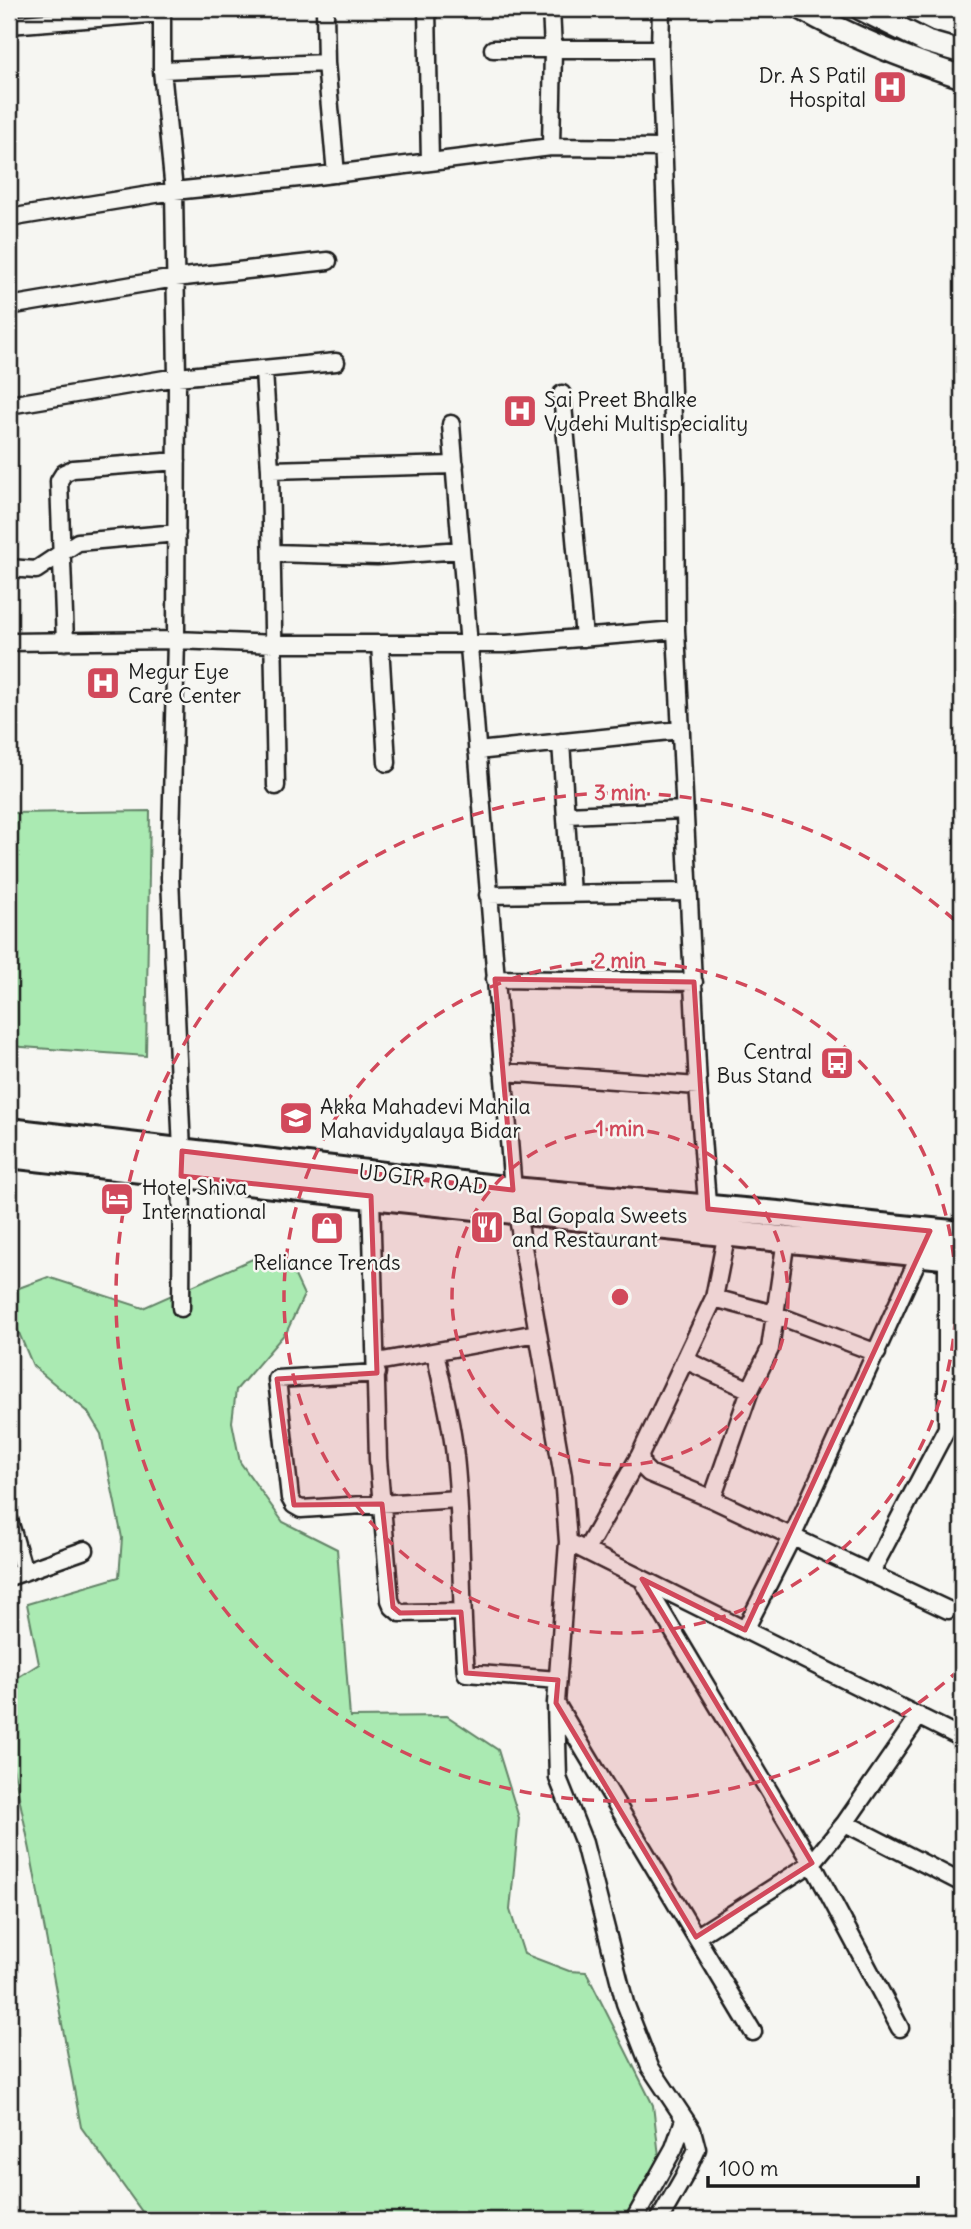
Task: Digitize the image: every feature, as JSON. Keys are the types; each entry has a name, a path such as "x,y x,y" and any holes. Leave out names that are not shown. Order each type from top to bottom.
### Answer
{"highway":[{"name":"UDGIR ROAD","path":"9,1131 371,1196 515,1201"},
{"name":"UDGIR ROAD","path":"9,1155 181,1163 515,1201 945,1244"},
{"name":"UDGIR ROAD","path":"719,1221 786,1240 945,1244"}],"main road":[{"path":"803,9 840,31 897,56 962,77"},
{"path":"862,9 928,42 962,52"}],"street":[{"path":"325,9 326,63 336,174"},
{"path":"427,9 430,162"},
{"path":"551,9 551,147"},
{"path":"586,1550 640,1455 714,1298 719,1221 698,1086 680,730 660,9"},
{"path":"9,24 79,14 162,11 162,70 174,191 177,377 176,640 170,878 181,1163 181,1308"},
{"path":"493,49 660,48"},
{"path":"162,70 326,63"},
{"path":"9,218 174,191 551,147 664,148"},
{"path":"9,306 175,278 328,261"},
{"path":"9,405 177,377 264,371 336,362"},
{"path":"264,371 270,470 276,786"},
{"path":"562,394 584,638"},
{"path":"451,424 515,1201 563,1476 568,1542 556,1703 558,1778 584,1843 625,2003 650,2067 692,2130 696,2149 686,2173 659,2220"},
{"path":"65,642 59,481 64,473 73,469 177,461"},
{"path":"270,470 455,465"},
{"path":"9,568 36,570 78,542 177,533"},
{"path":"272,553 377,556 461,550"},
{"path":"9,642 176,640 274,644 507,644 676,630"},
{"path":"380,644 387,764"},
{"path":"477,751 680,730"},
{"path":"561,742 571,894"},
{"path":"567,815 684,810"},
{"path":"488,895 689,892"},
{"path":"495,979 694,982"},
{"path":"503,1072 698,1086"},
{"path":"371,1196 378,1459 390,1600 400,1614 461,1612"},
{"path":"712,1499 750,1390 770,1349 786,1240"},
{"path":"745,1630 792,1537 877,1353 945,1244"},
{"path":"870,1574 947,1428 945,1244"},
{"path":"714,1298 774,1314 877,1353"},
{"path":"458,1499 301,1509 294,1505 290,1498 277,1379 377,1368 435,1352 537,1333"},
{"path":"435,1352 455,1456 466,1672 558,1680"},
{"path":"685,1360 750,1390"},
{"path":"640,1455 642,1466 649,1474 712,1499 948,1610"},
{"path":"9,1520 17,1574 85,1549"},
{"path":"568,1542 962,1738"},
{"path":"642,1579 812,1863 900,2028"},
{"path":"556,1703 753,2032"},
{"path":"696,1937 812,1863 845,1823 919,1716"},
{"path":"845,1823 962,1883"},
{"path":"634,2220 674,2148 684,2119"}],"highlighted area":[{"path":"495,979 694,982 708,1209 930,1231 745,1630 642,1579 812,1863 696,1937 556,1703 558,1680 466,1673 461,1612 400,1613 393,1607 382,1504 294,1505 277,1379 377,1373 371,1196 181,1176 182,1151 513,1190"}],"green space":[{"path":"150,811 146,1056 9,1046 9,813"},
{"path":"257,1257 290,1265 304,1295 287,1331 236,1390 232,1422 240,1462 283,1522 337,1549 350,1717 447,1716 498,1750 519,1818 510,1910 524,1954 569,1971 586,1972 653,2105 659,2156 626,2220 148,2220 81,2127 9,1748 9,1683 39,1664 27,1604 119,1577 122,1538 101,1434 87,1411 33,1366 13,1319 11,1291 48,1277 143,1308"}],"place":[{"name":"Dr. A S Patil Hospital","path":"890,87"},
{"name":"Sai Preet Bhalke Vydehi Multispeciality","path":"520,411"},
{"name":"Megur Eye Care Center","path":"103,683"},
{"name":"Central Bus Stand","path":"837,1063"},
{"name":"Akka Mahadevi Mahila Mahavidyalaya Bidar","path":"296,1118"},
{"name":"Hotel Shiva International","path":"117,1199"},
{"name":"Bal Gopala Sweets and Restaurant","path":"487,1227"},
{"name":"Reliance Trends","path":"327,1228"}]}
